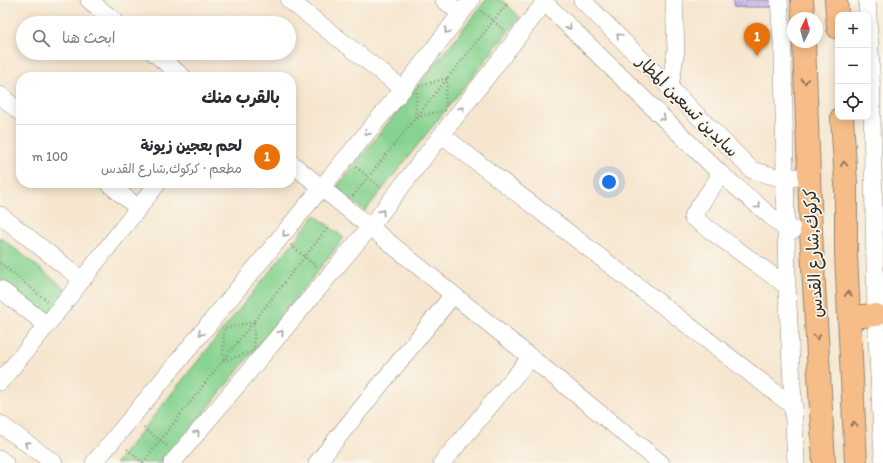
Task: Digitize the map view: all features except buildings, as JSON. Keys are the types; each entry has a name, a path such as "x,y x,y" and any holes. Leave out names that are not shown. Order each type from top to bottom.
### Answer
{"main road":[{"path":"802,0 802,12"},
{"path":"836,0 837,12"},
{"name":"كركوك,شارع القدس","path":"804,48 811,231 824,463"},
{"name":"كركوك,شارع القدس","path":"842,120 856,463"},
{"path":"849,317 876,315"}],"street":[{"path":"89,0 108,16"},
{"path":"289,0 403,90"},
{"path":"444,0 460,13"},
{"name":"سايدين تسعين المطار","path":"582,0 752,170 786,180"},
{"path":"670,87 676,50 674,0"},
{"path":"779,0 783,54 788,286 796,463"},
{"path":"867,0 877,72 878,225 876,315 880,350 883,457"},
{"path":"171,455 370,227 442,135 543,1 721,174 787,230 811,231"},
{"path":"94,463 403,90 460,13 475,5"},
{"path":"614,71 633,50"},
{"path":"162,60 177,72"},
{"path":"0,95 16,108"},
{"path":"442,135 794,407"},
{"path":"296,167 661,463"},
{"path":"786,180 810,173"},
{"path":"721,174 692,217 788,286"},
{"path":"114,188 138,208"},
{"path":"0,382 47,325 81,279 154,188"},
{"path":"0,215 81,279"},
{"path":"0,289 47,325"},
{"path":"316,463 453,295"},
{"path":"442,463 531,357"},
{"path":"0,424 54,463"},
{"path":"0,459 5,463"}],"path":[{"path":"351,199 507,4"},
{"path":"475,5 508,33"},
{"path":"415,118 417,87 447,78"},
{"path":"415,118 445,110 447,78"},
{"path":"354,166 382,189"},
{"path":"127,449 143,462 329,226"},
{"path":"291,245 319,269"},
{"path":"0,263 58,310"},
{"path":"223,361 224,328 254,322"},
{"path":"223,361 254,351 254,322"},
{"path":"144,428 160,440 171,455"}],"green space":[{"path":"486,0 502,0 520,17 365,211 336,188"},
{"path":"315,215 344,238 164,463 116,463"},
{"path":"0,237 67,290 42,322 0,288"}],"place":[{"name":"لحم بعجين زيونة","path":"757,56"}]}
